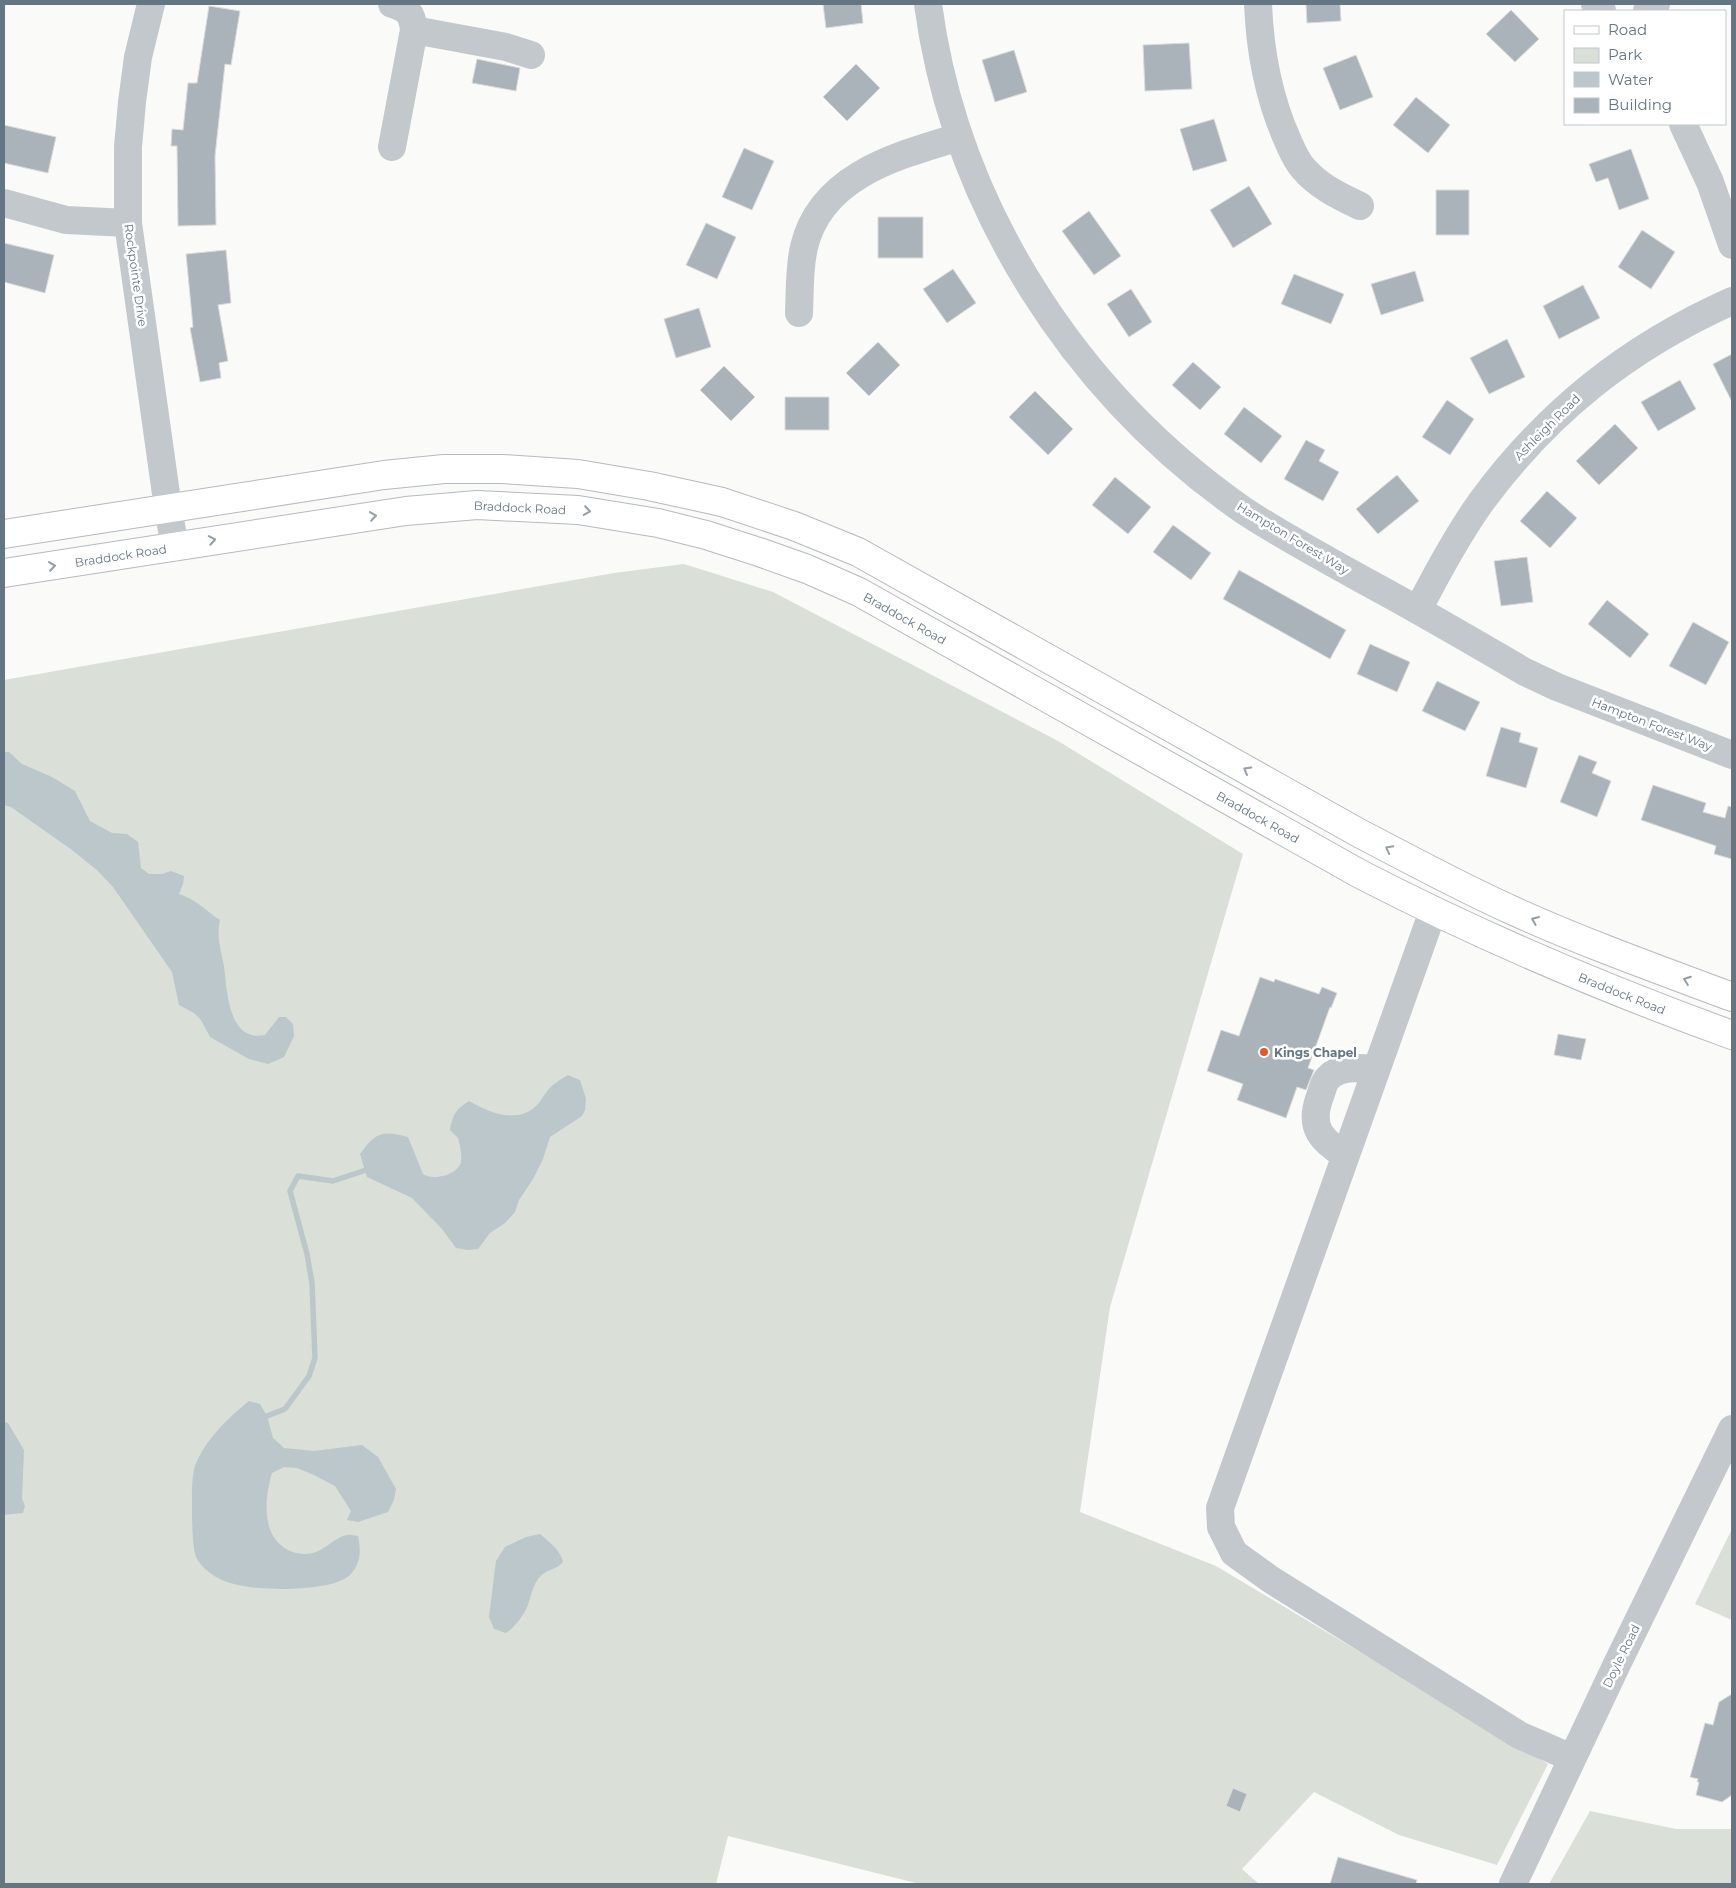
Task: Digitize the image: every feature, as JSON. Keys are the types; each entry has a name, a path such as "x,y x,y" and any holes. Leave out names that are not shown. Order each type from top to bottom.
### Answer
{"main road":[{"path":"4,534 384,475 444,469 502,469 578,474 649,486 722,502 794,526 858,552 1359,833 1446,878 1516,912 1592,944 1732,997"},
{"name":"Braddock Road","path":"4,573 406,511 477,505 578,510 658,523 706,535 807,569 859,592 1352,869 1433,911 1563,970 1732,1035"}],"street":[{"name":"Rockpointe Drive","path":"151,4 138,57 132,102 128,147 128,222 175,547"},
{"path":"392,4 405,10 413,18 414,30 392,147"},
{"name":"Hampton Forest Way","path":"928,4 938,60 959,137 985,201 1028,283 1075,352 1127,412 1183,464 1243,510 1525,672 1557,687 1732,755"},
{"path":"1258,4 1260,41 1268,85 1282,127 1296,158 1303,168 1327,190 1360,206"},
{"path":"414,30 506,47 531,55"},
{"path":"1683,125 1710,182 1732,244"},
{"path":"799,313 804,246 816,219 832,197 842,187 871,168 959,137"},
{"path":"4,203 66,220 128,222"},
{"name":"Ashleigh Road","path":"1418,610 1448,554 1480,504 1514,460 1554,417 1599,379 1649,344 1732,301"},
{"path":"1433,911 1220,1508 1221,1527 1234,1553 1270,1579 1519,1735 1572,1758"},
{"path":"1345,1155 1329,1146 1321,1136 1316,1124 1316,1109 1325,1082 1329,1076 1349,1068 1376,1070"},
{"name":"Doyle Road","path":"1514,1884 1572,1758 1732,1429"}],"green space":[{"path":"684,564 773,592 1058,741 1243,854 1110,1307 1080,1512 1216,1566 1548,1764 1497,1865 1399,1835 1314,1792 1242,1869 1259,1884 920,1884 728,1836 716,1884 4,1884 4,680 614,573"},
{"path":"1732,1529 1732,1620 1695,1604"},
{"path":"1590,1811 1676,1829 1732,1829 1732,1884 1549,1884"}],"water":[{"path":"4,752 9,752 22,764 52,777 75,791 90,821 112,833 127,834 138,842 141,868 149,874 162,874 171,871 184,876 179,894 196,902 220,920 220,949 226,988 237,1023 243,1031 253,1035 265,1035 279,1017 286,1017 293,1024 294,1036 284,1057 268,1064 249,1059 210,1037 201,1020 194,1013 179,1005 172,972 113,887 98,871 72,850 11,807 4,805"},
{"path":"568,1075 580,1080 586,1099 585,1110 582,1116 550,1137 543,1159 519,1200 515,1212 505,1223 490,1233 478,1249 456,1248 442,1229 412,1198 367,1177 360,1154 375,1137 386,1134 408,1137 423,1174 433,1177 445,1176 459,1167 461,1162 458,1138 450,1130 452,1120 461,1106 469,1101 502,1115 519,1115 535,1107 551,1087"},
{"path":"249,1401 260,1404 267,1416 273,1438 284,1448 314,1451 362,1445 378,1457 396,1489 394,1500 388,1512 358,1522 347,1520 351,1511 335,1486 297,1468 284,1467 272,1473 267,1495 267,1517 269,1528 281,1545 295,1553 310,1554 343,1536 358,1536 360,1552 358,1562 354,1571 341,1581 328,1585 296,1589 249,1587 232,1584 215,1576 205,1569 197,1559 193,1541 192,1518 192,1484 195,1466 213,1436"},
{"path":"4,1422 8,1423 24,1450 22,1499 25,1506 23,1513 4,1515"},
{"path":"540,1534 557,1550 563,1562 558,1567 544,1573 538,1579 526,1609 513,1628 506,1633 494,1629 489,1617 496,1561 505,1547 526,1537"}],"building":[{"path":"823,4 861,4 863,23 826,28"},
{"path":"1306,4 1340,4 1341,21 1307,23"},
{"path":"209,6 240,11 231,65 225,64 215,156 216,225 178,226 177,146 171,146 172,129 183,130 188,83 197,83"},
{"path":"1511,10 1539,39 1515,62 1486,34"},
{"path":"1189,43 1192,89 1145,91 1143,45"},
{"path":"1014,50 1027,92 995,102 982,60"},
{"path":"1356,55 1373,97 1340,110 1323,68"},
{"path":"477,59 520,68 516,91 472,83"},
{"path":"856,64 880,88 847,121 823,97"},
{"path":"1416,97 1450,125 1428,153 1393,125"},
{"path":"1214,119 1227,161 1193,171 1180,129"},
{"path":"4,125 56,137 48,173 4,163"},
{"path":"744,148 774,161 752,210 722,197"},
{"path":"1631,149 1649,199 1619,210 1608,178 1596,182 1589,164"},
{"path":"1249,186 1272,224 1233,248 1210,210"},
{"path":"1436,190 1469,190 1469,235 1436,235"},
{"path":"1089,211 1121,256 1094,275 1062,231"},
{"path":"878,217 923,217 923,258 878,258"},
{"path":"706,223 736,237 717,279 686,265"},
{"path":"1642,230 1675,252 1651,289 1618,267"},
{"path":"4,243 54,255 45,293 4,282"},
{"path":"226,250 231,303 218,305 228,361 219,363 221,378 200,382 190,328 193,327 186,254"},
{"path":"953,269 976,303 947,323 923,289"},
{"path":"1415,271 1424,301 1381,315 1371,284"},
{"path":"1294,274 1344,294 1331,324 1281,304"},
{"path":"1583,285 1600,318 1559,339 1543,306"},
{"path":"1131,289 1152,322 1129,337 1107,304"},
{"path":"699,308 711,347 676,358 664,319"},
{"path":"1507,339 1525,377 1489,394 1470,358"},
{"path":"878,342 900,365 869,396 846,373"},
{"path":"1732,354 1732,402 1713,364"},
{"path":"1193,362 1221,387 1200,410 1172,385"},
{"path":"724,366 755,397 731,421 700,390"},
{"path":"1680,380 1696,409 1658,431 1641,402"},
{"path":"1035,391 1073,429 1048,455 1009,417"},
{"path":"785,397 829,397 829,430 785,430"},
{"path":"1447,400 1474,419 1450,455 1422,437"},
{"path":"1244,407 1282,436 1261,463 1224,434"},
{"path":"1615,424 1638,448 1599,485 1576,461"},
{"path":"1306,440 1325,450 1319,461 1339,472 1323,501 1284,479"},
{"path":"1397,475 1419,501 1378,534 1356,509"},
{"path":"1115,477 1151,507 1128,534 1092,505"},
{"path":"1547,491 1577,518 1550,548 1520,521"},
{"path":"1173,525 1211,553 1191,580 1153,552"},
{"path":"1527,557 1533,602 1501,606 1494,561"},
{"path":"1239,570 1346,630 1330,659 1223,599"},
{"path":"1607,600 1649,634 1630,658 1588,624"},
{"path":"1693,622 1729,642 1706,685 1669,666"},
{"path":"1370,644 1410,662 1397,692 1357,674"},
{"path":"1437,681 1480,702 1465,731 1422,711"},
{"path":"1501,727 1521,733 1519,742 1538,748 1526,788 1486,776"},
{"path":"1579,755 1597,762 1592,773 1611,781 1597,817 1560,802"},
{"path":"1653,785 1706,803 1703,812 1725,818 1728,806 1732,807 1732,859 1714,854 1716,846 1641,820"},
{"name":"Kings Chapel","path":"1260,977 1274,982 1275,979 1319,994 1322,987 1337,993 1308,1068 1314,1070 1306,1090 1297,1087 1286,1118 1237,1100 1243,1084 1207,1071 1221,1030 1239,1036"},
{"path":"1558,1034 1586,1039 1581,1060 1554,1055"},
{"path":"1732,1694 1732,1795 1722,1802 1696,1795 1698,1779 1690,1777 1705,1723 1713,1725 1719,1702"},
{"path":"1233,1788 1247,1794 1240,1812 1226,1806"},
{"path":"1338,1857 1417,1880 1416,1884 1330,1884"}],"waterway":[{"path":"267,1416 285,1409 309,1376 315,1358 312,1283 307,1254 290,1191 298,1176 333,1181 366,1170"}],"place":[{"name":"Kings Chapel","path":"1264,1052"}]}
